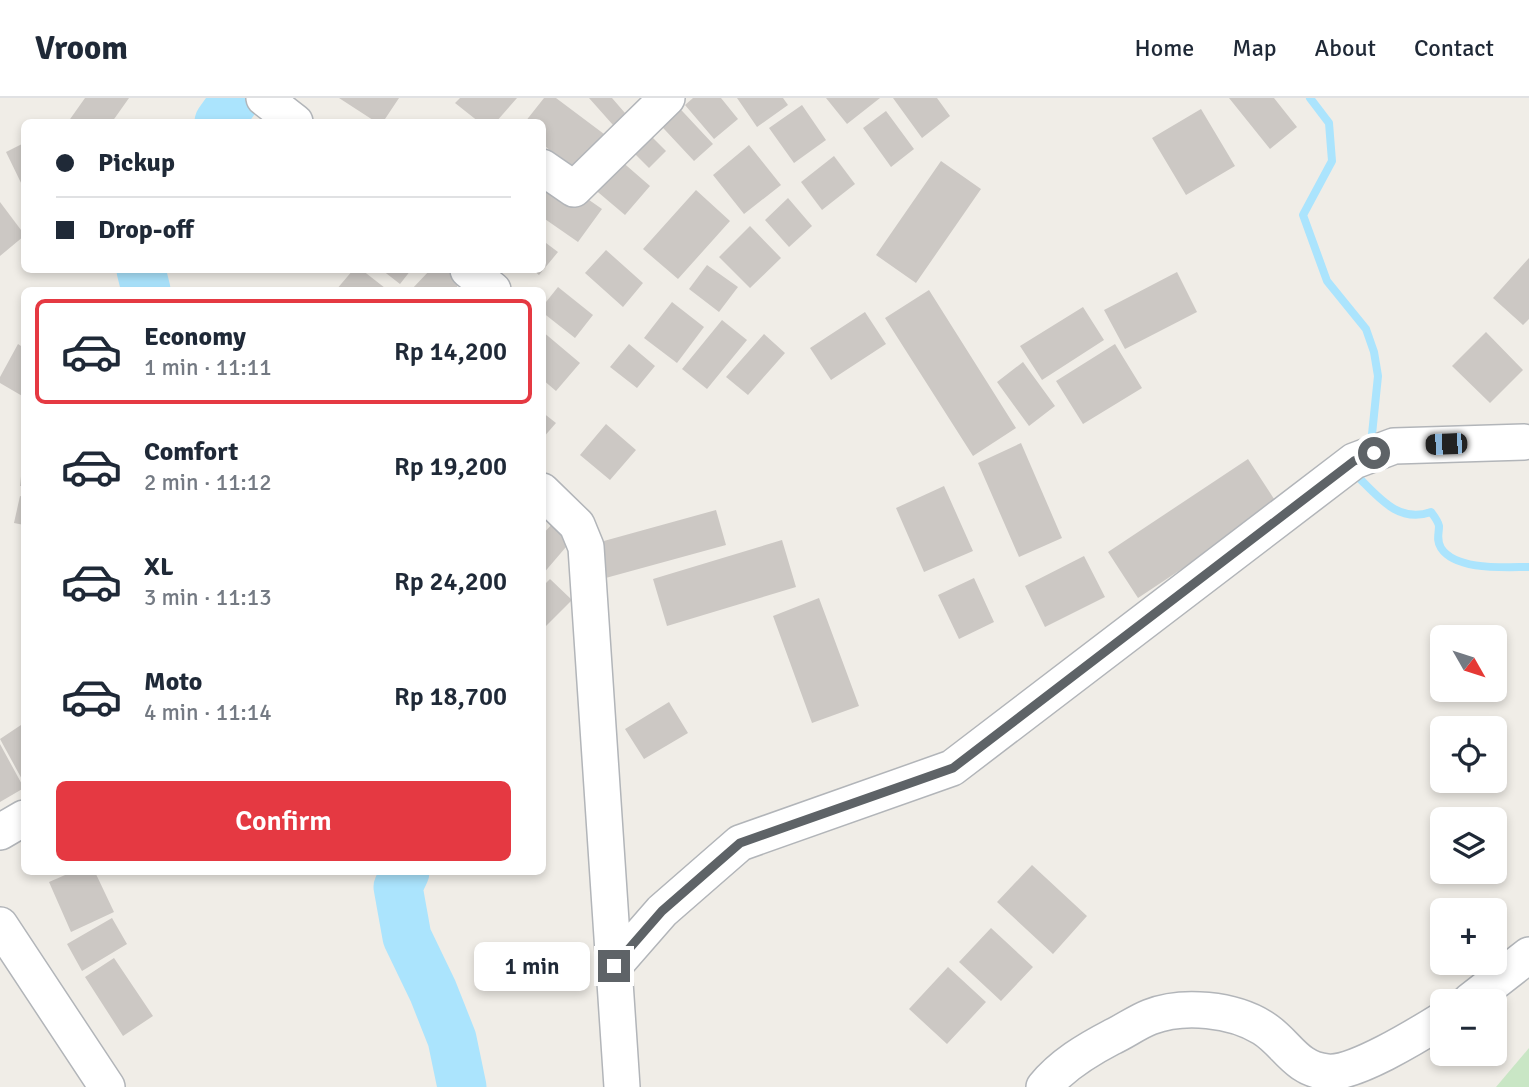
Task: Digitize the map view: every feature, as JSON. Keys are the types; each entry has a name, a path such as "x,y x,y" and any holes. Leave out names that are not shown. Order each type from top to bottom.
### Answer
{"street":[{"path":"264,98 291,119"},
{"path":"546,170 573,189 667,98"},
{"path":"472,273 489,287"},
{"path":"614,966 662,911 740,843 953,768 1354,461 1394,446 1524,442"},
{"path":"546,495 577,525 586,547 622,1087"},
{"path":"0,832 21,820"},
{"path":"0,925 107,1087"},
{"path":"1485,989 1529,955"},
{"path":"1044,1087 1052,1076 1092,1048 1150,1017 1181,1010 1222,1012 1263,1028 1306,1067 1327,1072 1346,1071 1430,1027"}],"green space":[{"path":"1529,1048 1529,1087 1496,1087"}],"building":[{"path":"85,98 129,98 114,119 70,119"},
{"path":"339,98 399,98 385,119 371,119"},
{"path":"460,98 517,98 499,119 475,119 455,103"},
{"path":"544,98 556,98 604,134 576,170 546,147 546,119 527,119"},
{"path":"589,98 612,98 625,113 613,125"},
{"path":"670,98 713,144 694,161 651,115"},
{"path":"693,98 721,98 738,119 714,139 685,105"},
{"path":"737,98 783,98 788,105 757,127"},
{"path":"826,98 880,98 847,124"},
{"path":"893,98 937,98 950,116 922,138"},
{"path":"1229,98 1274,98 1297,127 1270,149"},
{"path":"802,105 826,140 794,163 769,128"},
{"path":"1201,109 1235,166 1186,195 1152,138"},
{"path":"886,111 914,149 891,167 863,128"},
{"path":"640,125 666,151 649,168 623,142"},
{"path":"21,144 21,183 6,152"},
{"path":"749,145 781,185 744,214 713,175"},
{"path":"612,153 650,186 625,215 586,182"},
{"path":"834,156 855,184 822,210 801,182"},
{"path":"941,161 981,189 916,283 876,255"},
{"path":"546,170 602,209 578,242 546,220"},
{"path":"696,190 730,221 678,279 643,249"},
{"path":"788,198 812,226 789,247 765,220"},
{"path":"0,202 21,230 21,238 0,256"},
{"path":"750,226 781,258 750,288 719,257"},
{"path":"546,243 558,252 546,267"},
{"path":"606,250 643,283 623,307 585,273"},
{"path":"1529,258 1529,319 1523,325 1493,298"},
{"path":"707,265 738,287 719,312 689,289"},
{"path":"1177,272 1197,312 1125,349 1104,310"},
{"path":"350,273 366,273 384,287 339,287"},
{"path":"386,273 409,273 400,284"},
{"path":"427,273 457,273 464,279 457,287 414,287"},
{"path":"558,287 593,315 575,338 546,315 546,302"},
{"path":"929,290 1016,428 973,456 885,318"},
{"path":"672,302 704,327 677,363 644,338"},
{"path":"1083,307 1104,340 1042,380 1020,346"},
{"path":"865,312 886,344 831,380 810,348"},
{"path":"722,320 747,340 707,389 682,369"},
{"path":"1486,332 1523,370 1490,403 1452,366"},
{"path":"546,334 580,363 556,391 546,382"},
{"path":"764,334 785,353 748,395 726,377"},
{"path":"18,344 21,346 21,395 0,383 0,377"},
{"path":"629,344 655,366 637,388 610,367"},
{"path":"1115,344 1142,388 1083,424 1056,381"},
{"path":"1023,362 1055,406 1029,426 997,382"},
{"path":"546,415 556,423 546,434"},
{"path":"606,424 636,450 610,480 580,455"},
{"path":"1021,443 1062,538 1019,557 978,463"},
{"path":"1248,459 1278,505 1138,598 1108,552"},
{"path":"944,486 973,551 924,572 896,508"},
{"path":"20,496 21,524 14,523"},
{"path":"716,510 726,545 602,579 593,544"},
{"path":"553,523 572,540 546,570 546,531"},
{"path":"782,540 796,587 667,626 653,579"},
{"path":"1084,556 1105,597 1045,627 1025,586"},
{"path":"974,578 994,622 959,639 938,595"},
{"path":"550,579 572,600 546,626 546,583"},
{"path":"819,598 859,706 812,723 773,616"},
{"path":"669,702 688,733 644,759 625,729"},
{"path":"21,725 21,778 0,739"},
{"path":"0,744 21,782 21,790 0,802"},
{"path":"1032,865 1087,916 1053,954 997,902"},
{"path":"65,875 96,875 114,912 71,932 49,882"},
{"path":"112,918 127,944 82,971 67,944"},
{"path":"991,928 1033,967 1001,1001 959,962"},
{"path":"114,958 153,1016 123,1036 85,977"},
{"path":"948,967 986,1002 947,1044 909,1009"}],"waterway":[{"path":"221,119 236,98"},
{"path":"1310,98 1329,123 1332,161 1303,215 1327,281 1366,329 1374,352 1378,376 1371,444"},
{"path":"142,273 145,287"},
{"path":"1355,471 1380,498 1398,511 1419,515 1431,512 1439,526 1439,545 1458,561 1482,566 1529,567"},
{"path":"404,875 398,887 407,937 452,1039 462,1087"}],"route":[{"path":"614,966 662,911 740,843 953,768 1354,461 1374,453"}]}
